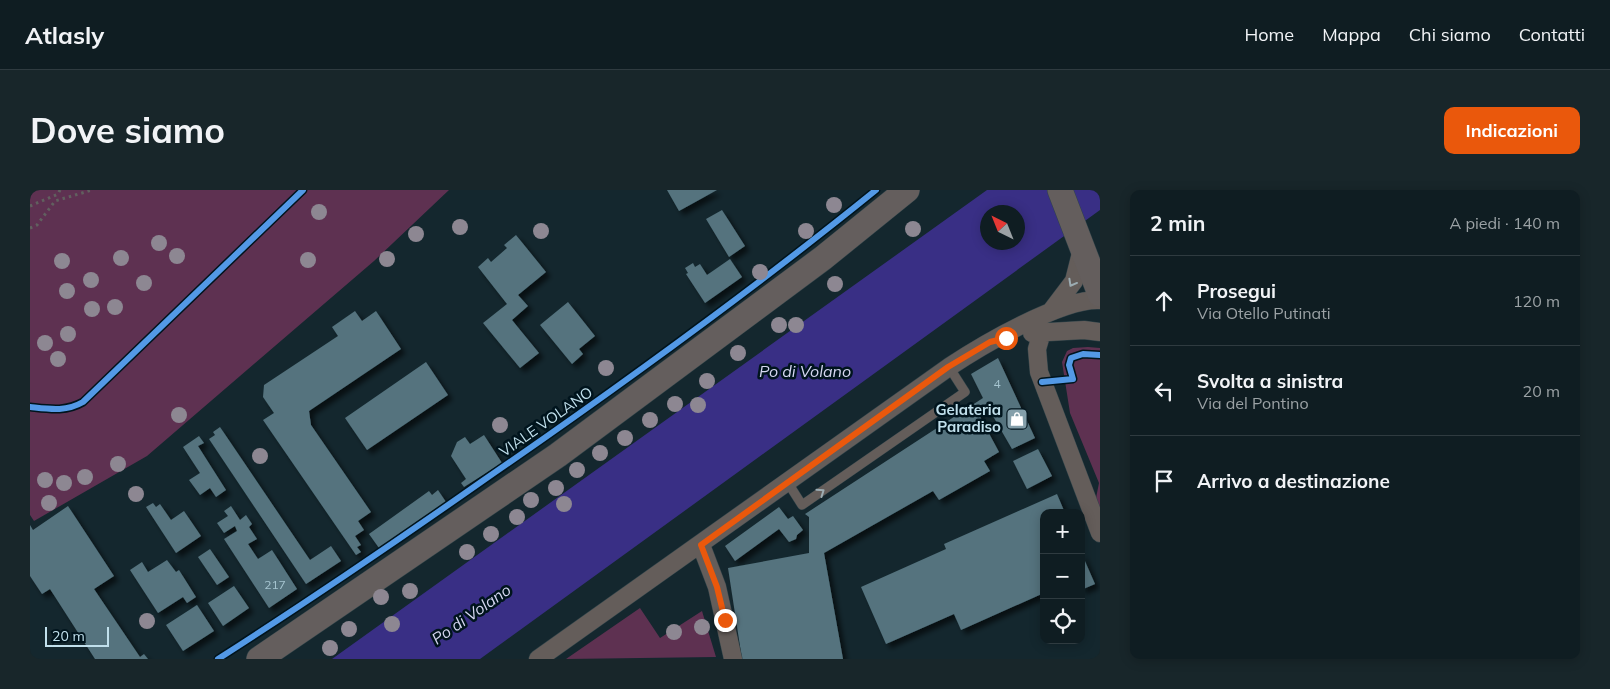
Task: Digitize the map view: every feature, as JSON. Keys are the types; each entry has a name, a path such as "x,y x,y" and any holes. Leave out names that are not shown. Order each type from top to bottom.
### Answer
{"main road":[{"path":"259,659 558,455 789,284 907,190"},
{"path":"1060,190 1100,294"}],"street":[{"path":"1050,312 1074,281 1080,242"},
{"path":"538,659 701,545 948,367 990,342 1050,312 1078,302 1100,300"},
{"path":"990,342 1042,332 1084,330 1100,332"},
{"path":"1042,332 1037,349 1039,372 1100,533"},
{"path":"701,545 717,587 733,659"}],"lane":[{"path":"788,483 802,505 965,392 948,367"}],"path":[{"path":"30,206 58,194 60,190"},
{"path":"30,228 37,225 55,201 92,190"}],"shaded area":[{"path":"30,190 449,190 374,261 147,456 34,521 30,515"},
{"path":"1073,348 1100,348 1100,509 1096,498 1099,483 1070,413 1062,362 1067,351"},
{"path":"640,608 660,638 702,611 716,657 566,659"}],"water":[{"name":"Po di Volano","path":"987,190 1100,190 1100,210 480,659 332,659"}],"building":[{"path":"667,190 717,190 679,211"},
{"path":"722,210 745,246 729,257 706,219"},
{"path":"516,235 546,272 518,295 528,306 512,320 539,353 520,368 483,323 507,304 478,267 488,258 491,262 507,248 504,245"},
{"path":"730,259 742,277 705,303 686,274 688,273 685,268 693,263 695,267 700,264 707,275"},
{"path":"568,302 595,336 579,349 583,354 572,364 540,325"},
{"path":"355,311 362,321 376,311 401,349 309,411 311,425 371,512 358,521 364,530 355,536 361,545 357,547 361,552 356,555 263,420 274,413 263,397 264,385 338,336 332,327"},
{"path":"998,358 1035,438 1012,449 986,404 977,411 999,452 984,461 990,471 939,500 933,491 824,553 843,659 742,659 728,568 809,553 809,517 805,514 983,398 971,374"},
{"path":"426,362 448,395 367,450 345,418"},
{"path":"220,427 310,560 331,546 341,561 306,584 209,439 215,435 213,432"},
{"path":"484,435 502,463 464,487 461,483 466,479 451,456 457,442 465,437 470,444"},
{"path":"199,436 204,443 198,446 226,490 216,497 210,488 200,495 189,480 200,473 183,447"},
{"path":"1038,449 1052,476 1027,489 1013,461"},
{"path":"438,490 446,502 379,548 369,534 429,491 432,495"},
{"path":"1057,494 1063,509 1040,509 1040,595 961,630 954,614 886,644 861,587 946,549 944,544"},
{"path":"153,503 156,507 160,504 171,520 184,511 201,536 176,553 146,507"},
{"path":"68,506 114,576 94,589 140,657 144,654 148,659 95,659 50,589 42,594 30,576 30,525 33,530"},
{"path":"231,506 240,520 246,515 252,524 249,527 257,539 248,544 258,559 272,550 297,589 269,608 224,539 237,531 235,526 224,533 217,523 228,516 224,511"},
{"path":"779,507 788,519 793,516 803,530 797,535 796,539 789,542 779,529 735,561 725,546"},
{"path":"210,549 229,577 217,585 198,557"},
{"path":"167,560 176,572 179,570 196,597 187,603 183,597 158,613 130,570 142,562 148,572"},
{"path":"1085,561 1095,584 1085,588"},
{"path":"234,586 249,608 223,626 208,603"},
{"path":"197,605 214,631 183,651 166,625"}],"cycle path":[{"path":"30,407 64,409 83,402 303,190"},
{"name":"VIALE VOLANO","path":"218,659 383,550 582,412 682,340 876,190"},
{"path":"1042,382 1073,379 1069,365 1071,358 1083,354 1100,355"}],"place":[{"name":"Gelateria Paradiso","path":"1017,419"}],"route":[{"path":"725,620 717,587 701,545 948,367 990,342 1006,338"}]}
